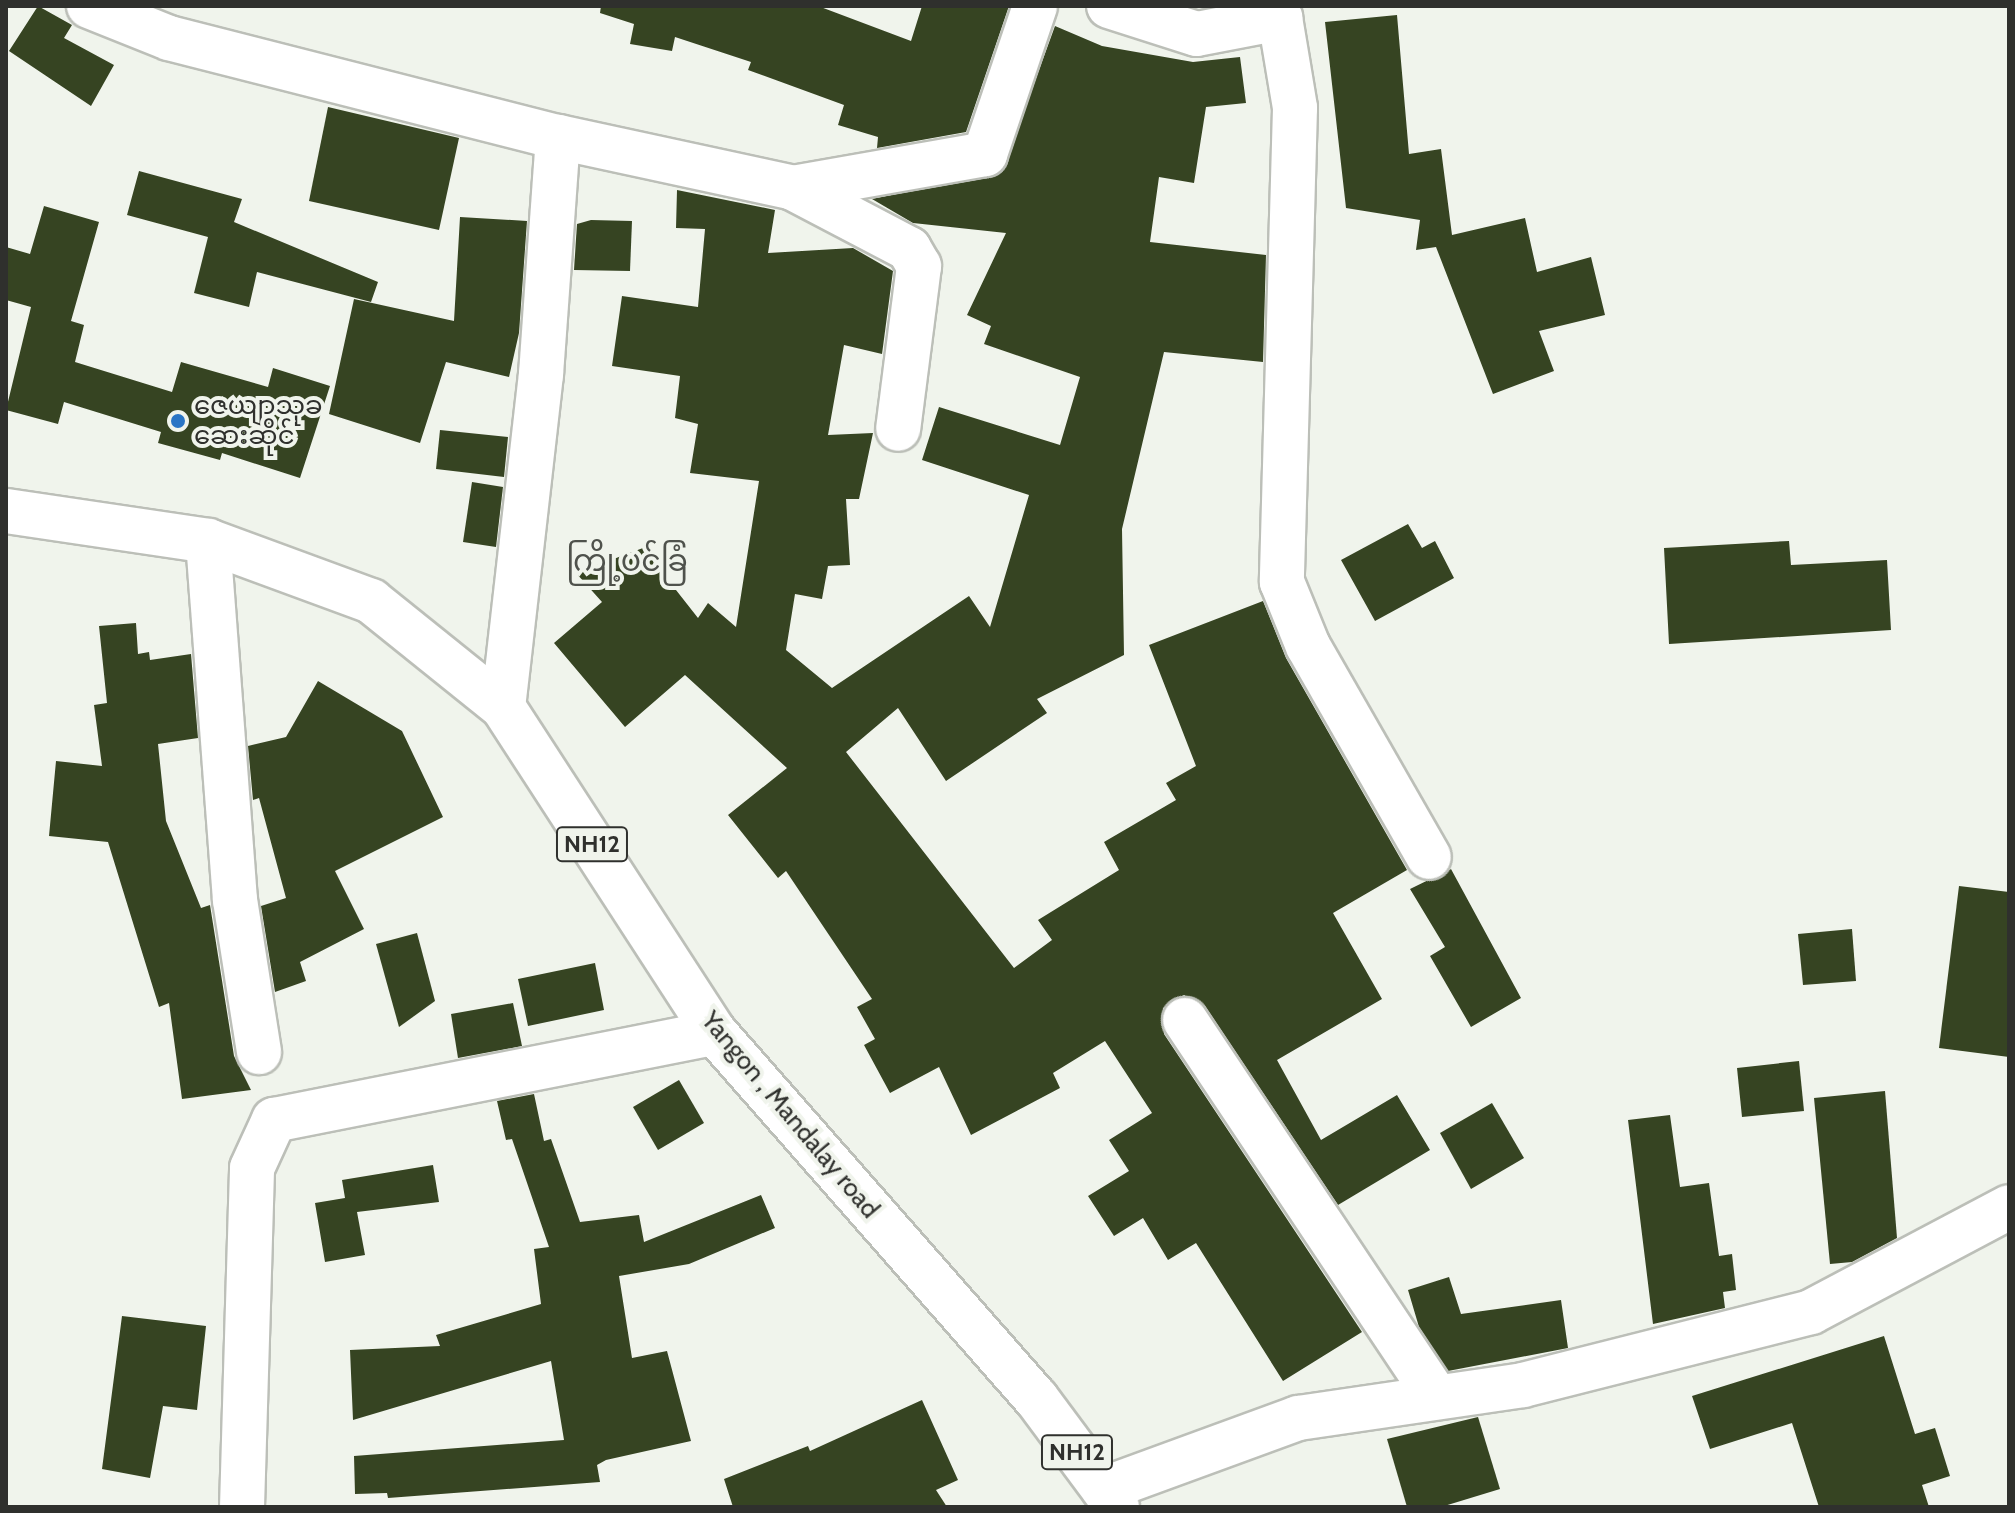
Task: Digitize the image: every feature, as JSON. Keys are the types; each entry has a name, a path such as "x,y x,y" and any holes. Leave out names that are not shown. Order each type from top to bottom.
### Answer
{"main road":[{"path":"89,6 169,38 558,137 793,188 909,249 919,266 898,429"},
{"path":"793,188 985,154 1035,6"},
{"path":"1109,6 1197,34 1280,18 1295,108 1282,582 1308,646 1429,857"},
{"path":"503,707 541,374 558,137"},
{"name":"Yangon , Mandalay road","path":"6,511 208,541 371,601 503,707 715,1033 1036,1398 1103,1501"},
{"path":"208,541 235,900 259,1052"},
{"path":"1185,1020 1436,1397"},
{"path":"242,1507 252,1168 274,1120 715,1033"},
{"path":"1103,1501 1298,1418 1523,1385 1811,1312 2009,1207"}],"building":[{"path":"38,6 72,25 64,38 114,65 91,106 9,51"},
{"path":"601,6 818,6 911,41 922,6 1009,6 966,132 877,148 878,137 838,125 844,105 748,70 751,62 675,37 672,51 630,44 634,24 600,13"},
{"path":"1397,15 1409,154 1441,149 1452,235 1525,218 1537,272 1591,257 1605,315 1539,331 1554,371 1493,394 1436,247 1416,250 1420,220 1346,208 1325,22"},
{"path":"1055,26 1102,46 1193,62 1240,57 1246,103 1206,107 1194,183 1159,177 1150,242 1266,255 1263,362 1164,352 1122,529 1124,655 1037,699 1047,713 946,781 898,708 846,752 1014,968 1052,940 1038,920 1119,870 1104,842 1176,800 1166,783 1196,766 1149,645 1263,601 1286,658 1407,870 1333,913 1382,999 1277,1060 1321,1140 1397,1095 1430,1150 1338,1205 1205,1006 1184,995 1163,1008 1164,1034 1362,1332 1283,1381 1196,1243 1168,1260 1143,1218 1114,1236 1088,1196 1129,1171 1109,1140 1152,1113 1105,1041 1053,1073 1060,1088 971,1135 939,1067 890,1093 864,1045 875,1039 857,1007 872,999 786,871 778,878 728,815 787,768 685,675 625,727 554,643 602,602 576,573 643,548 698,618 708,603 736,627 759,481 690,473 698,424 675,418 680,376 612,366 622,296 698,307 705,229 676,228 677,190 775,210 768,253 853,248 893,271 882,354 844,345 828,435 873,433 859,499 846,499 850,565 828,566 822,599 795,594 786,650 832,688 969,596 990,627 1029,495 922,460 939,407 1060,445 1080,377 984,344 991,326 967,315 1006,233 913,223 872,199 1002,172"},
{"path":"328,107 459,138 439,230 309,201"},
{"path":"139,171 242,199 234,222 378,282 371,302 257,272 249,307 194,293 208,237 127,215"},
{"path":"44,206 99,222 71,321 84,325 75,362 172,392 181,362 268,387 273,368 330,386 300,478 222,453 220,460 158,443 161,432 64,402 58,424 6,410 31,307 6,300 6,247 30,254"},
{"path":"460,217 527,221 519,333 509,377 446,362 420,443 329,414 354,299 454,321"},
{"path":"591,220 632,221 630,271 574,270 577,224"},
{"path":"440,430 508,437 504,477 436,469"},
{"path":"472,482 503,487 496,547 463,542"},
{"path":"1408,524 1422,548 1435,541 1454,578 1375,621 1341,560"},
{"path":"1789,541 1791,565 1887,560 1891,630 1669,644 1664,548"},
{"path":"136,623 138,654 149,652 150,660 191,654 198,738 158,744 166,821 201,908 210,905 234,1056 251,1090 182,1099 169,1003 159,1007 108,842 49,836 56,761 102,766 94,705 107,703 99,626"},
{"path":"318,681 402,731 443,817 335,871 364,929 300,962 306,981 275,992 261,906 286,898 259,798 253,800 248,746 286,737"},
{"path":"1451,869 1521,998 1471,1027 1430,956 1445,947 1410,889"},
{"path":"1959,886 2009,892 2009,1057 1939,1048"},
{"path":"1852,929 1856,981 1803,985 1798,934"},
{"path":"417,933 435,1001 399,1027 376,944"},
{"path":"595,963 604,1010 528,1026 518,979"},
{"path":"513,1003 522,1046 458,1058 451,1014"},
{"path":"1799,1061 1804,1111 1742,1117 1737,1068"},
{"path":"679,1080 704,1123 658,1150 633,1107"},
{"path":"1885,1091 1897,1238 1852,1262 1830,1264 1814,1098"},
{"path":"534,1094 544,1141 551,1139 580,1222 639,1215 644,1242 761,1195 775,1228 689,1264 619,1276 632,1358 667,1351 691,1441 606,1460 597,1465 600,1482 388,1498 387,1493 355,1494 354,1456 564,1440 551,1361 353,1420 350,1350 440,1346 436,1335 541,1304 534,1249 549,1247 512,1139 506,1140 497,1101"},
{"path":"1492,1103 1524,1158 1471,1189 1440,1133"},
{"path":"1670,1115 1680,1187 1709,1183 1719,1256 1732,1254 1736,1290 1723,1292 1725,1308 1653,1324 1628,1120"},
{"path":"433,1165 439,1202 357,1212 365,1255 325,1262 315,1203 345,1198 342,1180"},
{"path":"1449,1277 1461,1314 1561,1300 1568,1348 1448,1371 1419,1327 1408,1290"},
{"path":"122,1316 206,1326 197,1410 163,1406 150,1478 102,1469"},
{"path":"1884,1336 1915,1434 1935,1428 1950,1476 1922,1485 1929,1507 1819,1507 1792,1423 1710,1449 1692,1396"},
{"path":"922,1400 958,1480 936,1490 947,1507 733,1507 724,1479 808,1446 810,1451"},
{"path":"1478,1417 1500,1489 1441,1507 1407,1507 1387,1439"}],"place":[{"name":"ဇေယျာသုခ ဆေးဆိုင်","path":"178,421"}],"district":[{"name":"ကြို့ပင်ခြံ","path":"627,561"}]}
